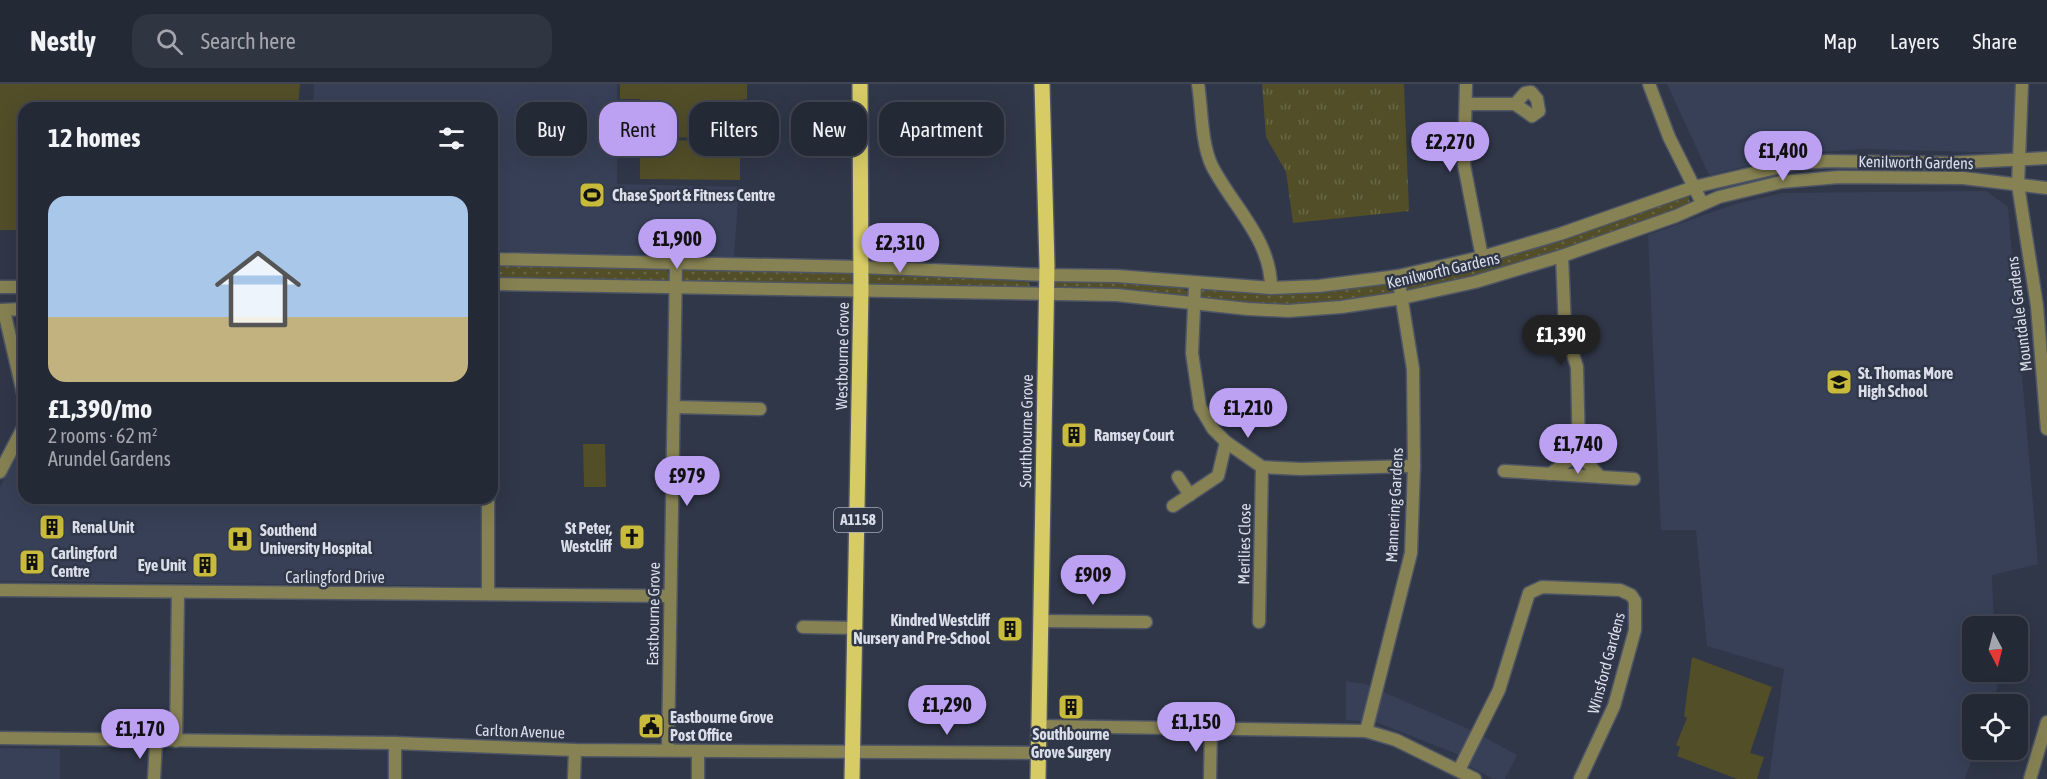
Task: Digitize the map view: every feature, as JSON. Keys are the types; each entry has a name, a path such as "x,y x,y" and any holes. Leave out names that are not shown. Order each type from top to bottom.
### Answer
{"main road":[{"name":"Westbourne Grove","path":"852,779 861,290 860,84"},
{"name":"Southbourne Grove","path":"1038,779 1046,287 1042,84"}],"street":[{"path":"1198,84 1208,155 1220,178 1254,227 1269,266 1271,288"},
{"path":"1466,84 1464,165 1482,257"},
{"path":"1649,84 1669,137 1702,203"},
{"name":"Mountdale Gardens","path":"2022,84 2018,184 2037,306 2047,429"},
{"path":"1467,104 1515,104"},
{"name":"Kenilworth Gardens","path":"498,284 675,285 925,292 1046,287 1117,276 1195,284 1271,288 1355,283 1482,257 1560,234 1694,187 1763,170 1827,161 1946,163 2047,159"},
{"name":"Kenilworth Gardens","path":"498,259 969,271 1046,287 1194,305 1288,310 1341,307 1402,298 1475,282 1562,256 1681,215 1702,203 1760,186 1839,177 1963,178 2047,188"},
{"path":"1562,256 1565,329 1577,367 1579,453 1600,477"},
{"name":"Eastbourne Grove","path":"668,750 676,263"},
{"path":"861,270 868,285 925,292"},
{"name":"Mannering Gardens","path":"1366,731 1411,553 1414,466 1413,369 1398,276"},
{"path":"1195,284 1192,353 1200,407 1213,429 1226,442 1262,467 1301,469 1414,466"},
{"path":"0,287 18,287"},
{"path":"18,310 2,311 18,374"},
{"path":"674,407 760,409"},
{"path":"0,472 18,438"},
{"path":"1173,506 1218,476 1226,442"},
{"path":"1550,474 1579,453"},
{"name":"Merilies Close","path":"1259,622 1262,467"},
{"path":"1504,471 1634,479"},
{"path":"1178,477 1190,495"},
{"path":"488,504 488,594"},
{"name":"Winsford Gardens","path":"1459,770 1503,682 1529,593 1542,587 1620,590 1631,595 1635,601 1635,630 1614,706 1580,779"},
{"name":"Carlingford Drive","path":"0,590 670,597"},
{"path":"176,741 177,592"},
{"path":"1041,621 1146,622"},
{"path":"803,627 856,628"},
{"path":"2030,779 2047,722"},
{"path":"1039,726 1366,731 1396,740 1474,779"},
{"path":"1210,779 1211,727"},
{"name":"Carlton Avenue","path":"0,738 395,743 575,750 854,750 1039,753"},
{"path":"154,779 156,741"},
{"path":"395,743 395,779"},
{"path":"574,779 575,750"},
{"path":"698,751 698,779"}],"shaded area":[{"path":"314,84 617,84 617,102 599,102 599,156 617,156 617,184 739,187 734,257 498,251 498,102 313,102"},
{"path":"1667,84 2016,84 2012,153 1863,149 1789,156 1709,175"},
{"name":"St. Thomas More High School","path":"1986,191 2008,207 2038,564 1992,575 1994,616 1962,616 1962,682 1997,682 1997,689 1995,694 1962,694 1962,760 1972,760 1965,779 1769,779 1784,669 1707,646 1696,530 1661,530 1648,235 1735,204 1782,193"},
{"name":"Southend University Hospital","path":"18,453 18,504 481,504 480,586 0,581 0,487"},
{"path":"1346,681 1365,684 1471,730 1517,755 1505,779 1493,779 1469,766 1457,754 1376,722 1346,720"},
{"path":"0,748 60,749 60,779 0,779"}],"green space":[{"path":"0,84 300,84 298,102 18,102 18,230 0,230"},
{"path":"620,84 747,84 747,99 740,100 740,102 689,102 689,137 677,137 677,102 640,102 640,99 620,99"},
{"path":"1262,84 1404,84 1409,211 1293,223 1286,172 1266,137"},
{"path":"677,140 689,140 689,156 740,156 740,180 640,179 640,156 677,156"},
{"path":"1689,195 1690,207 1587,242 1414,291 1406,288 1407,280"},
{"path":"503,265 666,267 669,277 667,282 502,279 498,275 498,268"},
{"path":"684,269 851,272 854,276 853,282 844,284 685,282 680,278"},
{"path":"869,272 1029,282 1030,290 870,284 865,279"},
{"path":"1055,280 1109,281 1182,288 1188,292 1188,297 1053,290"},
{"path":"1389,283 1394,287 1391,295 1301,306 1201,303 1200,291 1204,289 1302,293"},
{"path":"583,444 605,444 606,487 584,487"},
{"path":"1692,657 1772,687 1750,753 1764,757 1757,779 1737,779 1677,756 1680,747 1676,745 1687,718 1684,716"}],"place":[{"name":"Chase Sport & Fitness Centre","path":"592,195"},
{"name":"St. Thomas More High School","path":"1839,382"},
{"name":"Ramsey Court","path":"1074,435"},
{"name":"Renal Unit","path":"52,527"},
{"name":"St Peter, Westcliff","path":"632,537"},
{"name":"Southend University Hospital","path":"240,539"},
{"name":"Carlingford Centre","path":"32,562"},
{"name":"Eye Unit","path":"205,565"},
{"name":"Kindred Westcliff Nursery and Pre-School","path":"1010,629"},
{"name":"Southbourne Grove Surgery","path":"1071,707"},
{"name":"Eastbourne Grove Post Office","path":"651,726"}]}
